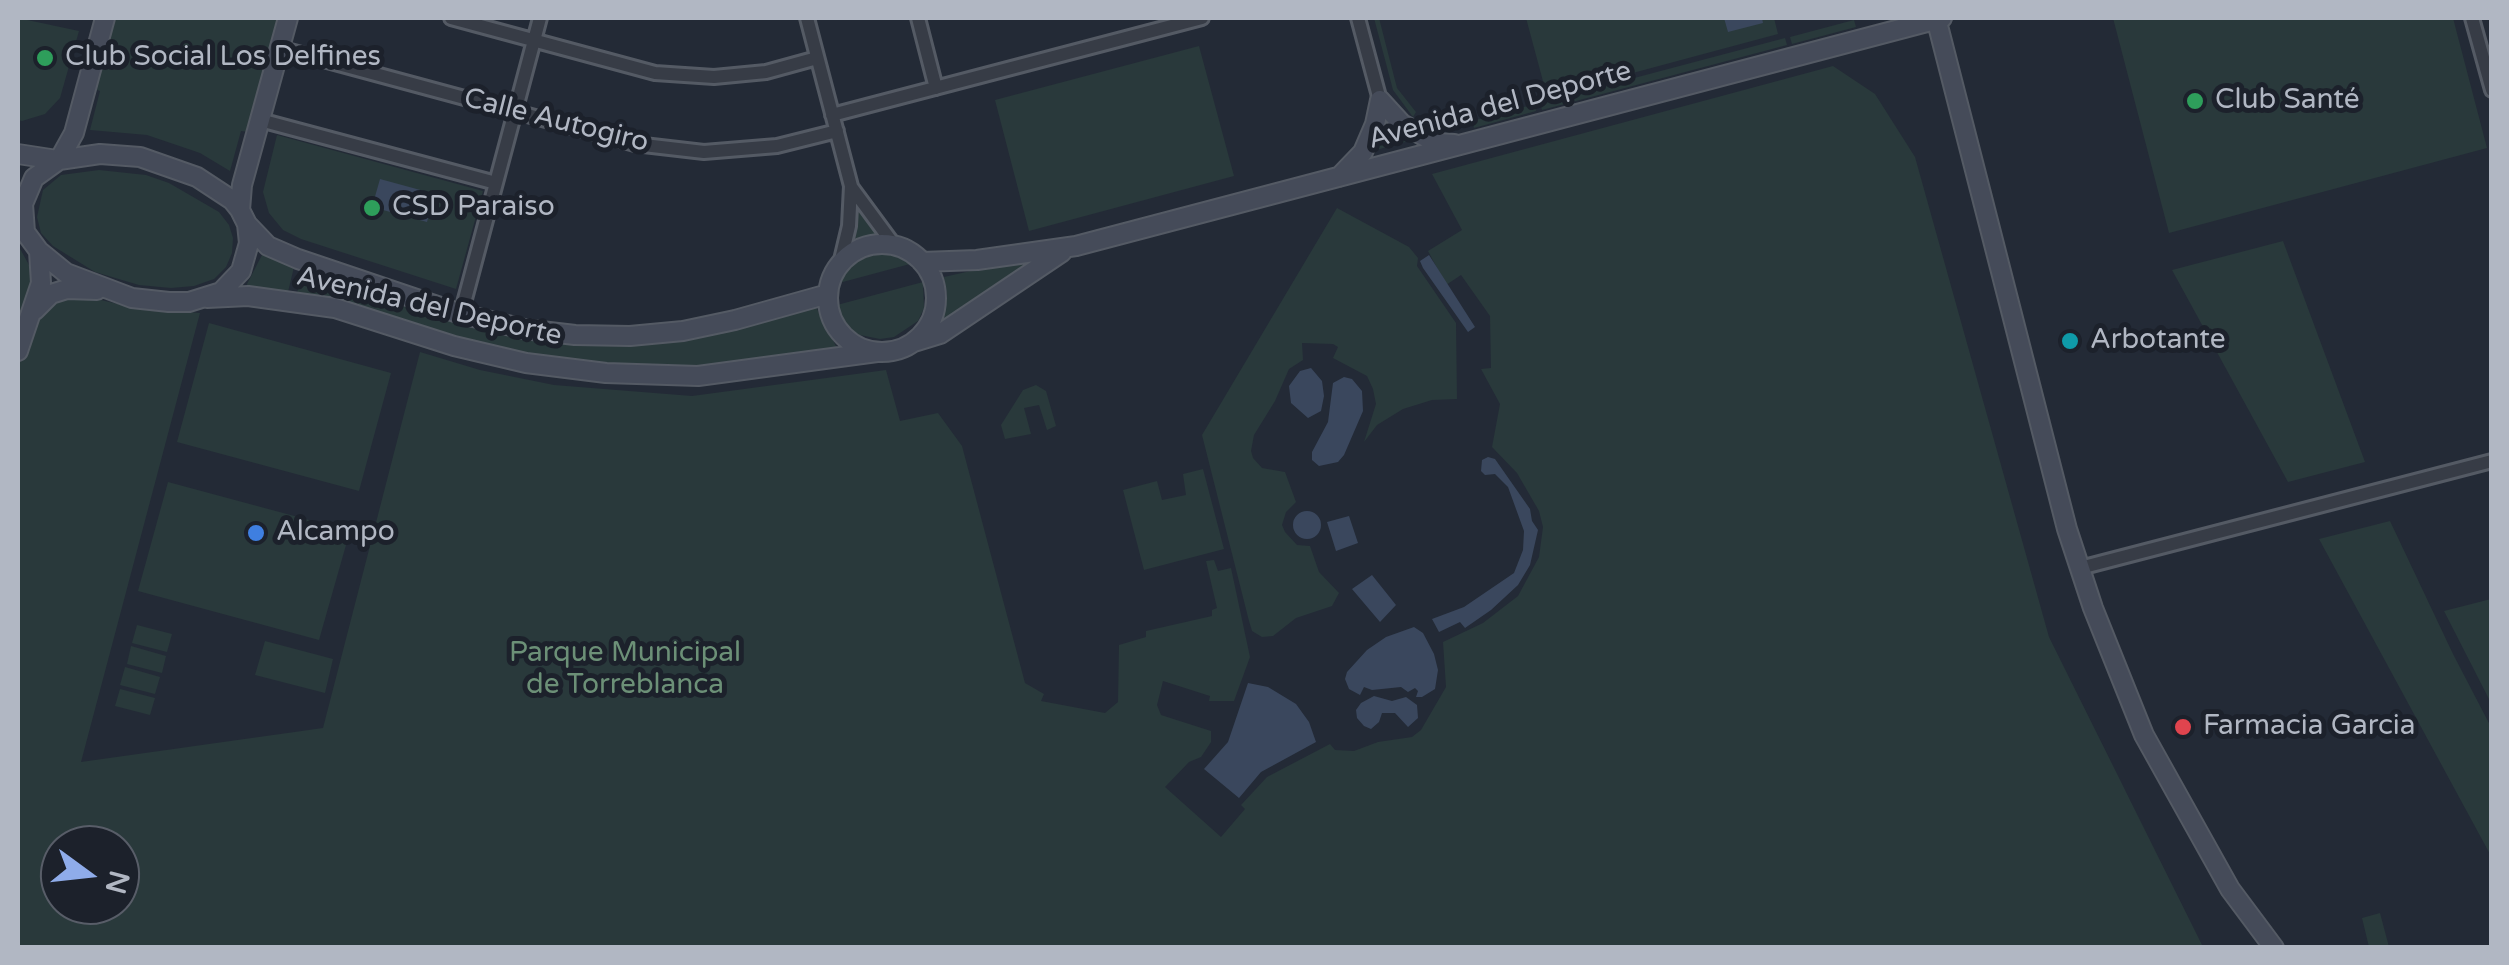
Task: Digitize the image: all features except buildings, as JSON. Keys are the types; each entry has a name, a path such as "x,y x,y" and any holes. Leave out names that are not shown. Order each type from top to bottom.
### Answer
{"street":[{"path":"105,18 74,133 58,160 45,168 27,190 21,226 39,251 66,273 132,298 169,302 207,298 232,283 242,271 249,243 242,184 288,18"},
{"path":"451,18 655,73 714,76 766,72 818,58"},
{"path":"461,314 540,18"},
{"path":"807,18 851,186 850,226 828,294 836,326 860,348 876,352 893,350 924,332 934,308 933,281 922,262 894,246 851,186"},
{"path":"918,18 936,88"},
{"path":"832,115 1202,18"},
{"path":"1338,178 1363,152 1380,100 1358,18"},
{"path":"1938,18 2080,568 2144,735 2230,889 2274,948"},
{"name":"Avenida del Deporte","path":"922,262 978,260 1072,247 1938,18"},
{"path":"2472,18 2492,90"},
{"name":"Calle Autogiro","path":"280,48 635,144 704,152 777,146 836,130"},
{"path":"1380,100 1402,124 1436,142 1465,144"},
{"path":"260,120 496,183"},
{"path":"18,154 58,160 100,154 140,157 197,178 232,200 244,217"},
{"name":"Avenida del Deporte","path":"244,217 268,246 298,259 461,314 524,330 630,336 683,331 828,294"},
{"path":"840,264 864,247 894,246"},
{"name":"Avenida del Deporte","path":"909,344 940,334 1072,247"},
{"path":"18,351 41,283 39,251"},
{"path":"31,314 51,294 67,289 104,290"},
{"name":"Avenida del Deporte","path":"207,298 248,296 335,308 526,363 606,373 698,376 876,352"},
{"path":"2080,568 2492,461"}],"green space":[{"name":"Club Social Los Delfines","path":"18,18 79,31 60,98 45,114 22,121 18,120"},
{"path":"111,18 281,18 250,132 241,131 230,171 200,153 147,135 90,130 100,91 92,88"},
{"path":"1374,18 1379,18 1397,88 1416,112 1413,117 1393,90"},
{"path":"1526,18 1774,18 1778,34 1547,96"},
{"path":"2113,18 2453,18 2487,148 2169,233"},
{"path":"1854,20 1856,27 1792,44 1790,37"},
{"path":"1785,38 1787,45 1542,110 1540,103"},
{"path":"1199,46 1234,176 1029,231 995,100"},
{"name":"Parque Municipal de Torreblanca","path":"1833,66 1875,94 1915,157 2049,637 2203,947 18,947 18,245 35,276 40,315 50,301 71,293 131,307 200,313 81,762 323,728 420,352 480,370 554,385 692,396 886,370 900,421 938,413 962,446 1025,683 1044,694 1041,701 1105,713 1118,702 1119,645 1146,637 1146,631 1212,616 1212,610 1217,608 1206,561 1214,560 1218,571 1231,568 1250,657 1234,701 1209,701 1210,696 1163,681 1157,705 1161,715 1211,731 1211,742 1201,757 1189,762 1165,787 1221,837 1245,809 1241,805 1267,777 1330,744 1335,750 1354,751 1378,742 1412,737 1421,730 1446,687 1443,642 1483,623 1518,596 1539,557 1543,527 1539,511 1517,473 1492,447 1500,404 1481,369 1491,368 1490,316 1461,275 1446,285 1428,251 1462,230 1432,174"},
{"path":"1535,104 1536,111 1474,128 1472,121"},
{"path":"1383,111 1416,139 1369,152"},
{"name":"CSD Paraiso","path":"277,135 483,191 456,289 283,230 269,213 263,192"},
{"path":"99,170 146,175 169,183 219,212 233,238 226,267 214,279 194,286 139,285 95,272 53,246 41,233 37,217 43,190 61,175"},
{"path":"857,202 881,239 850,246"},
{"path":"1337,208 1409,247 1418,258 1417,266 1456,323 1457,399 1432,400 1403,409 1377,425 1364,442 1376,404 1367,376 1333,358 1338,347 1333,344 1302,343 1303,360 1289,369 1254,435 1251,451 1262,468 1285,472 1296,502 1286,512 1282,525 1285,532 1297,545 1310,546 1319,572 1339,593 1332,606 1296,618 1273,636 1262,637 1252,631 1249,621 1202,435"},
{"path":"2283,241 2365,462 2288,482 2172,270"},
{"path":"263,253 294,267 288,292 248,288"},
{"path":"879,253 910,264 839,283 854,262"},
{"path":"1032,257 1034,260 940,326 947,294 944,277"},
{"path":"303,270 575,343 815,305 837,348 689,367 607,365 529,355 456,338 337,300 297,293"},
{"path":"923,282 924,308 918,321 894,337 880,339 855,334 837,305"},
{"path":"209,323 391,373 359,491 177,442"},
{"path":"1036,385 1046,391 1056,426 1047,430 1039,405 1024,408 1031,434 1005,439 1001,425 1023,390"},
{"path":"1203,469 1224,549 1144,570 1123,490 1157,481 1162,500 1186,495 1183,474"},
{"path":"168,482 350,531 319,640 138,591"},
{"path":"2390,521 2491,727 2491,856 2319,539"},
{"path":"2492,599 2491,703 2444,611"},
{"path":"137,625 172,634 167,652 132,643"},
{"path":"265,641 333,659 325,693 255,675"},
{"path":"131,646 166,656 162,673 127,664"},
{"path":"125,667 160,677 155,694 120,685"},
{"path":"120,689 155,698 150,715 115,706"},
{"path":"2380,913 2389,947 2369,947 2362,918"}],"water":[{"path":"1724,18 1762,18 1763,23 1728,32"},
{"path":"380,179 435,194 427,222 372,207"},
{"path":"1429,255 1475,327 1468,332 1423,268 1420,261"},
{"path":"1311,368 1322,381 1324,396 1321,411 1308,418 1291,403 1289,386 1300,371"},
{"path":"1344,377 1352,379 1362,391 1363,411 1344,455 1338,462 1319,466 1312,460 1312,452 1328,422 1333,383"},
{"path":"1495,459 1530,509 1538,530 1530,565 1518,585 1491,610 1465,628 1460,622 1439,632 1432,619 1464,607 1514,573 1523,550 1524,531 1508,487 1495,474 1485,475 1481,471 1482,460"},
{"path":"1307,511 1317,515 1321,525 1317,535 1307,539 1297,535 1293,525 1297,515"},
{"path":"1349,516 1358,543 1336,551 1327,522"},
{"path":"1372,575 1396,605 1380,622 1352,589"},
{"path":"1414,627 1423,633 1434,654 1438,670 1435,689 1416,697 1415,688 1408,692 1401,687 1364,687 1360,695 1349,689 1347,672 1367,650 1386,637"},
{"path":"1248,683 1268,687 1296,704 1309,722 1316,742 1261,772 1239,798 1204,769 1228,742"},
{"path":"1374,696 1392,701 1406,697 1417,705 1418,718 1408,727 1395,713 1382,713 1371,729 1364,726 1356,710"}],"place":[{"name":"Club Social Los Delfines","path":"45,58"},
{"name":"Club Santé","path":"2195,101"},
{"name":"CSD Paraiso","path":"372,208"},
{"name":"Arbotante","path":"2070,341"},
{"name":"Alcampo","path":"256,533"},
{"name":"Farmacia Garcia","path":"2183,727"}]}
